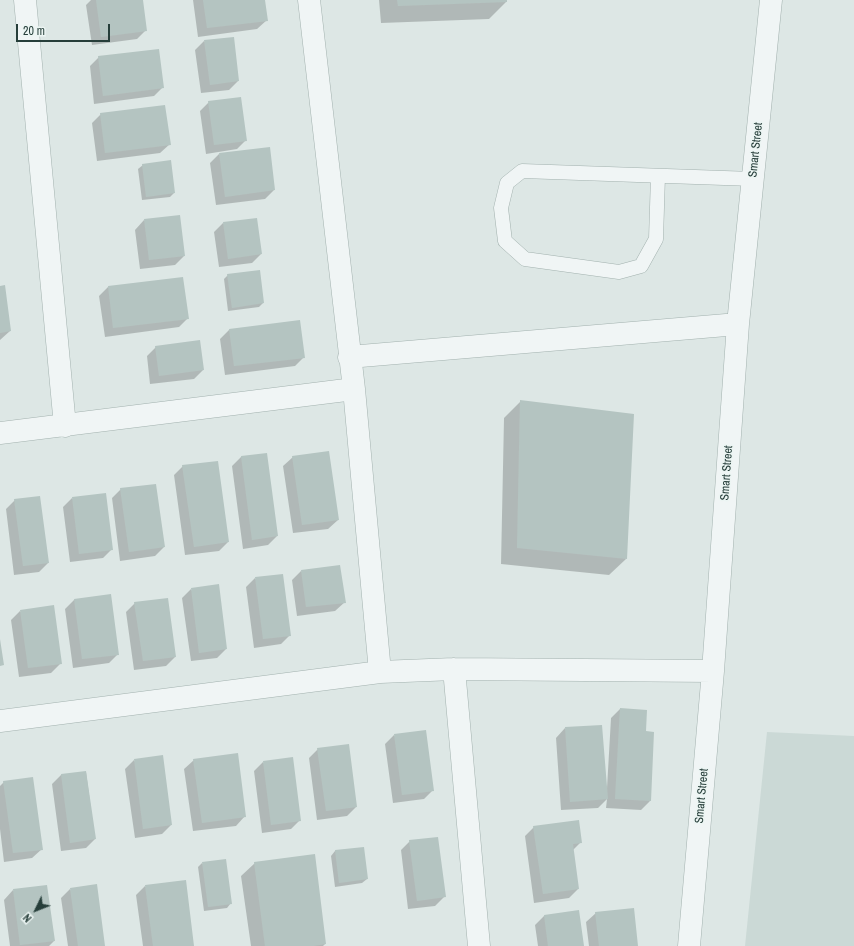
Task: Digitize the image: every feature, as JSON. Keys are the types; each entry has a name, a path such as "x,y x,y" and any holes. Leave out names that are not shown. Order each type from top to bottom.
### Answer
{"street":[{"path":"25,0 65,426"},
{"path":"309,0 349,357 354,389 380,672"},
{"name":"Smart Street","path":"689,946 713,671 738,324 770,0"},
{"path":"349,357 738,324"},
{"path":"0,433 354,389"},
{"path":"0,721 380,672 454,669 713,671"},
{"path":"454,669 479,946"}],"lane":[{"path":"658,176 656,239 641,266 619,272 525,259 505,241 501,208 507,184 522,171 753,179"}],"shaded area":[{"path":"767,732 854,736 854,946 745,946"}],"building":[{"path":"96,0 143,0 147,31 101,37"},
{"path":"203,0 265,0 268,21 207,28"},
{"path":"397,0 507,0 507,2 398,6"},
{"path":"234,37 239,81 210,85 204,40"},
{"path":"159,49 164,88 103,96 98,56"},
{"path":"241,97 247,141 214,145 208,101"},
{"path":"165,105 171,145 105,153 100,113"},
{"path":"270,147 275,190 225,197 219,153"},
{"path":"171,160 175,193 146,197 142,164"},
{"path":"180,215 185,256 149,260 144,219"},
{"path":"257,218 262,254 228,259 223,222"},
{"path":"260,270 264,303 232,308 227,274"},
{"path":"183,277 189,319 113,328 108,286"},
{"path":"5,285 11,331 0,333 0,286"},
{"path":"300,320 305,358 234,366 229,329"},
{"path":"200,340 204,370 159,376 155,346"},
{"path":"520,400 634,414 627,559 517,548"},
{"path":"329,451 339,520 302,525 292,456"},
{"path":"267,453 278,536 252,540 241,456"},
{"path":"218,461 229,542 194,547 182,465"},
{"path":"156,484 165,547 129,552 120,488"},
{"path":"106,493 113,550 79,554 72,497"},
{"path":"40,496 49,563 23,566 14,499"},
{"path":"340,565 346,603 306,607 301,570"},
{"path":"283,574 291,636 263,639 255,577"},
{"path":"219,584 227,649 199,653 191,588"},
{"path":"111,594 119,655 82,659 74,599"},
{"path":"168,598 176,657 143,661 134,602"},
{"path":"54,605 62,664 28,668 20,610"},
{"path":"0,639 4,665 0,666"},
{"path":"620,708 647,710 646,731 654,732 651,801 615,799"},
{"path":"602,725 608,799 570,802 565,727"},
{"path":"426,730 434,791 402,795 394,734"},
{"path":"349,744 357,807 326,811 317,748"},
{"path":"238,753 246,817 202,823 193,759"},
{"path":"163,755 172,825 143,829 134,759"},
{"path":"293,757 301,821 271,825 263,761"},
{"path":"86,771 96,839 70,843 61,774"},
{"path":"33,777 43,850 13,853 3,781"},
{"path":"579,820 582,843 573,844 579,889 543,894 533,826"},
{"path":"438,837 446,897 417,901 409,840"},
{"path":"364,847 368,879 339,883 335,850"},
{"path":"315,854 326,944 313,946 265,946 254,862"},
{"path":"226,859 232,904 208,907 202,862"},
{"path":"186,880 194,946 153,946 145,885"},
{"path":"97,884 105,946 78,946 70,888"},
{"path":"47,885 55,941 20,945 13,889"},
{"path":"634,908 638,946 599,946 595,912"},
{"path":"579,910 584,946 548,946 544,915"}]}
